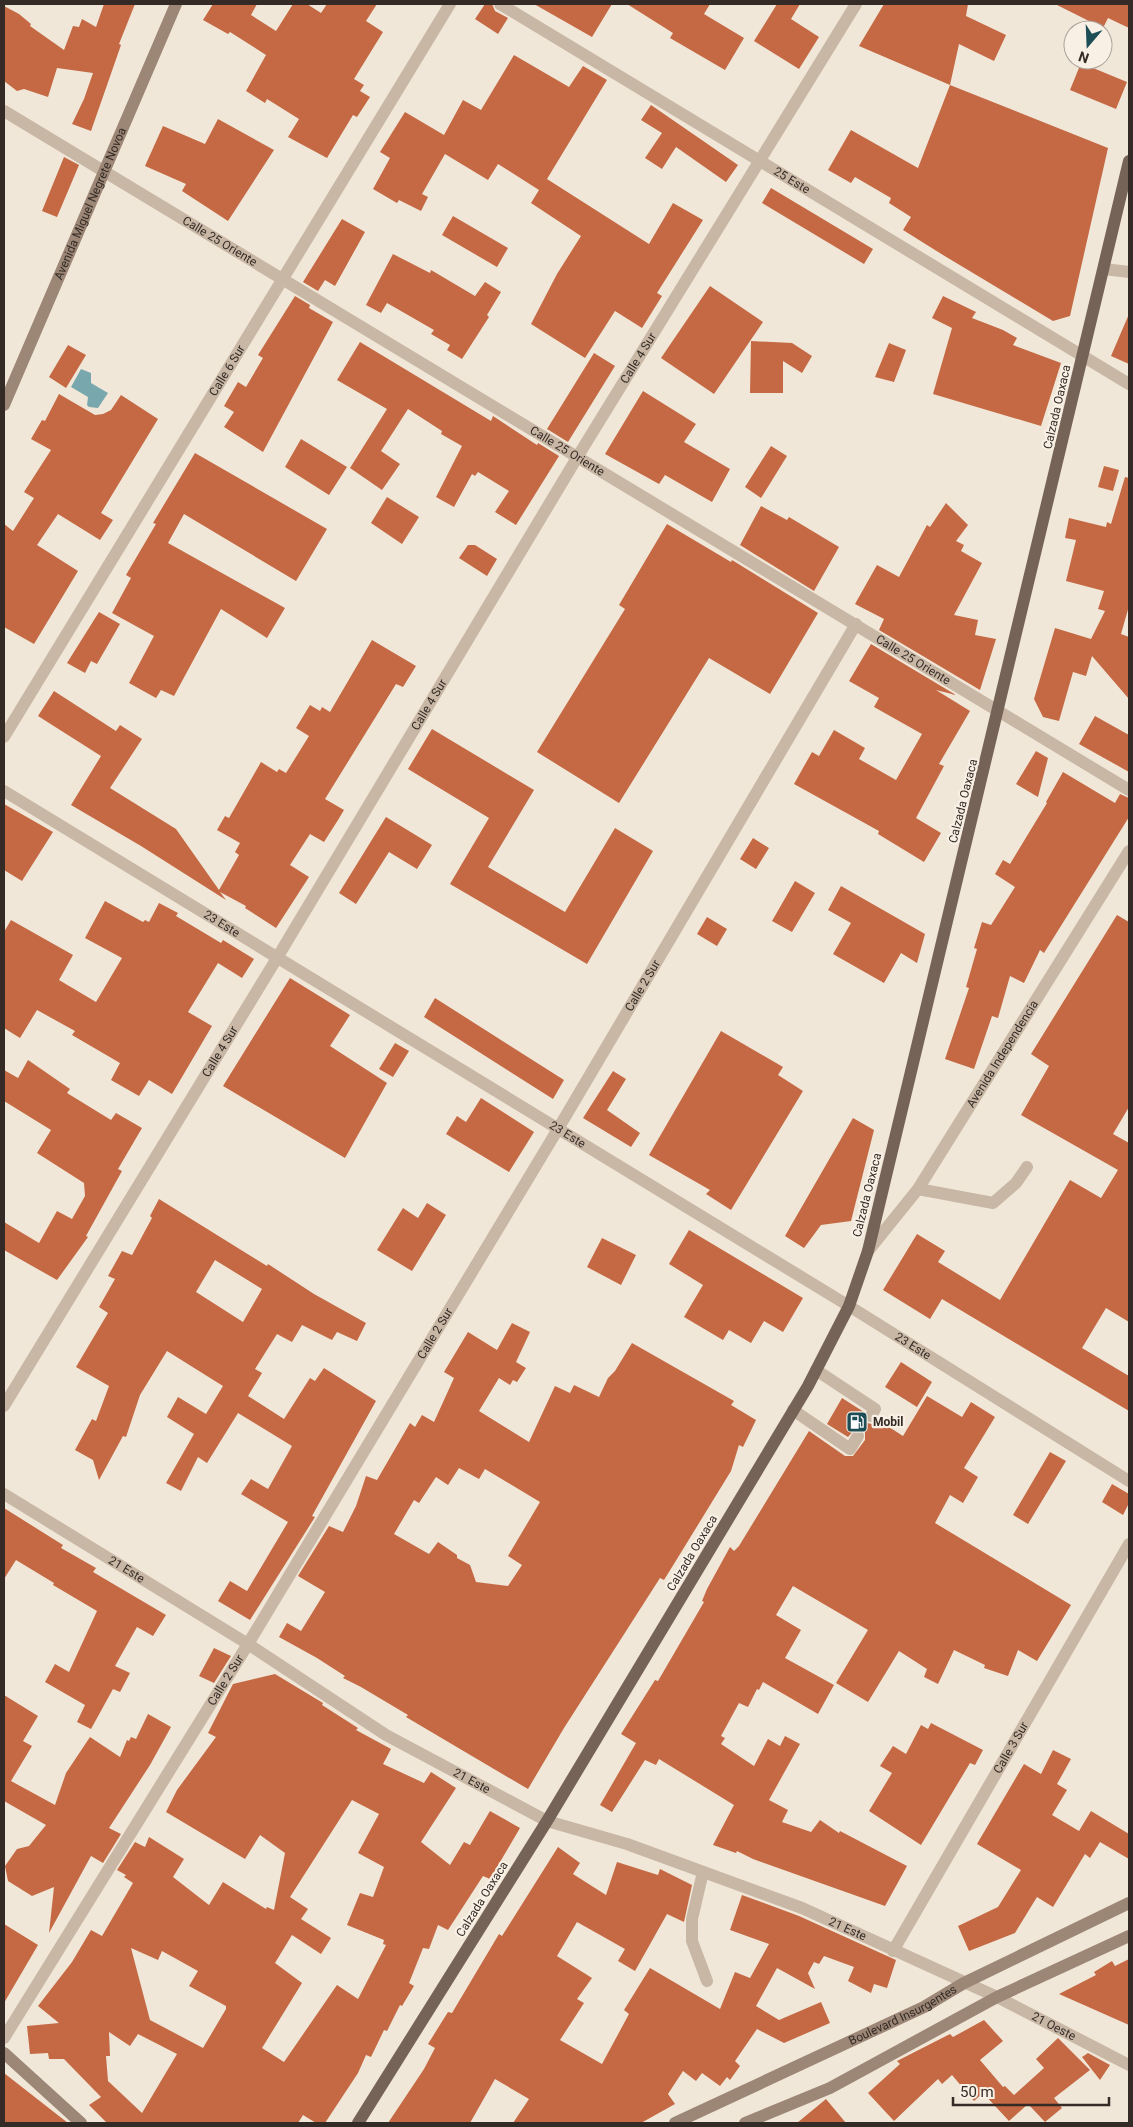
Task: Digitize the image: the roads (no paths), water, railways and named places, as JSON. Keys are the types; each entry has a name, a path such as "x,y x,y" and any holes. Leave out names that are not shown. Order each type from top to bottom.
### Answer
{"main road":[{"name":"Avenida Miguel Negrete Novoa","path":"4,405 176,4"},
{"name":"Calzada Oaxaca","path":"358,2123 548,1821 793,1410 849,1306 868,1251 999,711 1129,161"},
{"name":"Boulevard Insurgentes","path":"675,2123 924,2007 964,1983 1129,1903"},
{"path":"745,2123 830,2088 997,1998 1129,1936"},
{"path":"4,2053 80,2123"}],"street":[{"name":"Calle 6 Sur","path":"4,737 450,4"},
{"name":"25 Este","path":"500,4 1129,384"},
{"name":"Calle 4 Sur","path":"4,1406 278,958 578,456 856,4"},
{"name":"Calle 25 Oriente","path":"4,111 1129,790"},
{"path":"1104,269 1129,272"},
{"name":"Calle 2 Sur","path":"4,2038 248,1644 558,1129 856,624"},
{"name":"23 Este","path":"4,791 849,1306 1129,1482"},
{"name":"Avenida Independencia","path":"868,1251 918,1189 1129,852"},
{"path":"918,1189 993,1203 1016,1183 1027,1166"},
{"path":"816,1370 875,1409 871,1416"},
{"path":"793,1410 850,1449 858,1436"},
{"name":"21 Este","path":"4,1494 248,1644 386,1735 548,1821 627,1844 802,1908 978,1989"},
{"name":"Calle 3 Sur","path":"893,1951 1129,1544"},
{"path":"703,1872 692,1919 692,1941 707,1981"},
{"name":"21 Oeste","path":"978,1989 1129,2065"}],"water":[{"path":"81,369 91,373 91,383 108,393 98,408 89,407 87,405 88,397 71,387"}],"place":[{"name":"Mobil","path":"857,1422"}]}
